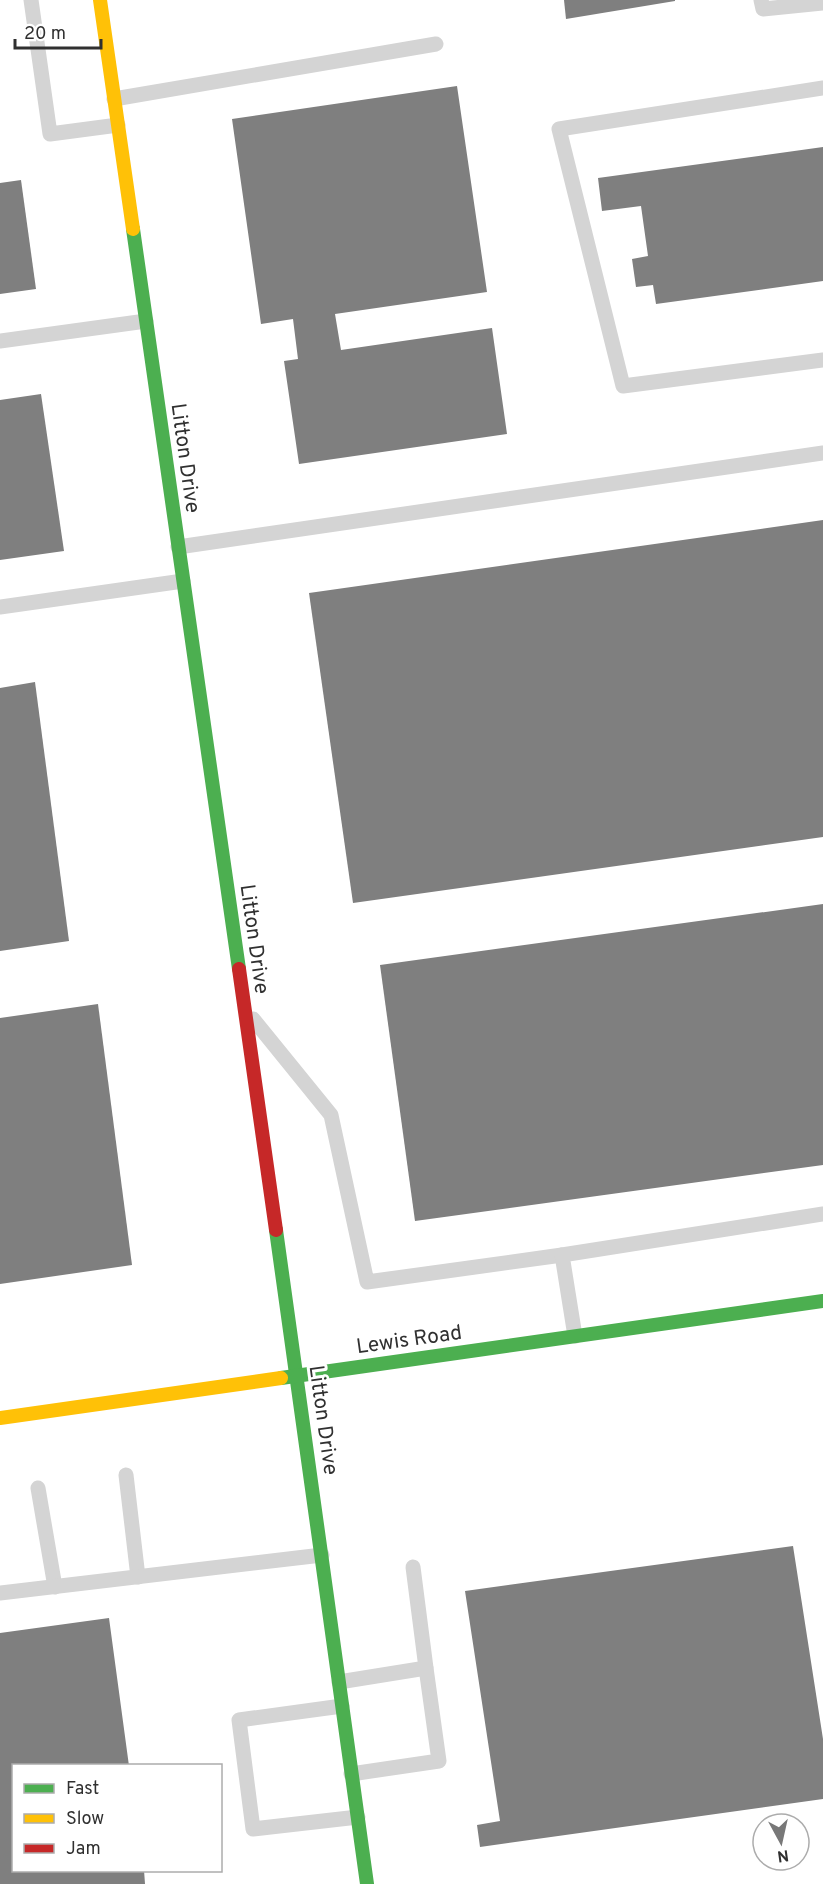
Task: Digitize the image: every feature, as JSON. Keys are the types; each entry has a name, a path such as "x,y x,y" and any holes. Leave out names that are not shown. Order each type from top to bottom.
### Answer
{"street":[{"name":"Litton Drive","path":"100,0 297,1376 367,1884"},
{"name":"Lewis Road","path":"0,1418 823,1301"}],"lane":[{"path":"30,0 50,134 118,125"},
{"path":"761,0 763,9 823,3"},
{"path":"114,99 436,44"},
{"path":"823,88 559,129 623,386 823,360"},
{"path":"0,341 146,321"},
{"path":"178,547 823,453"},
{"path":"0,607 183,582"},
{"path":"243,1008 332,1115 366,1282 562,1255 823,1214"},
{"path":"562,1255 575,1336"},
{"path":"126,1475 138,1577"},
{"path":"38,1488 55,1587"},
{"path":"0,1593 321,1555"},
{"path":"351,1774 439,1761 413,1568"},
{"path":"339,1682 426,1668"},
{"path":"342,1706 238,1720 254,1829 358,1817"}],"building":[{"path":"564,0 675,0 675,1 566,19"},
{"path":"457,86 487,292 335,314 341,350 492,328 507,434 299,464 284,361 298,359 293,319 261,324 232,119"},
{"path":"823,147 823,281 656,304 653,285 636,287 632,259 648,256 641,206 602,211 598,178"},
{"path":"21,180 36,289 0,294 0,183"},
{"path":"41,394 64,551 0,560 0,400"},
{"path":"823,520 823,837 353,903 309,593"},
{"path":"35,682 69,941 0,951 0,688"},
{"path":"823,904 823,1165 415,1221 380,965"},
{"path":"98,1004 132,1265 0,1284 0,1018"},
{"path":"793,1546 823,1739 823,1799 480,1847 477,1825 500,1821 465,1591"},
{"path":"109,1618 129,1764 12,1764 12,1872 144,1872 145,1884 0,1884 0,1633"}],"traffic: fast":[{"path":"133,229 239,969"},
{"path":"276,1230 367,1884"},
{"path":"281,1378 823,1301"}],"traffic: slow":[{"path":"100,0 133,229"},
{"path":"0,1418 281,1378"}],"traffic: jam":[{"path":"239,969 276,1230"}]}
